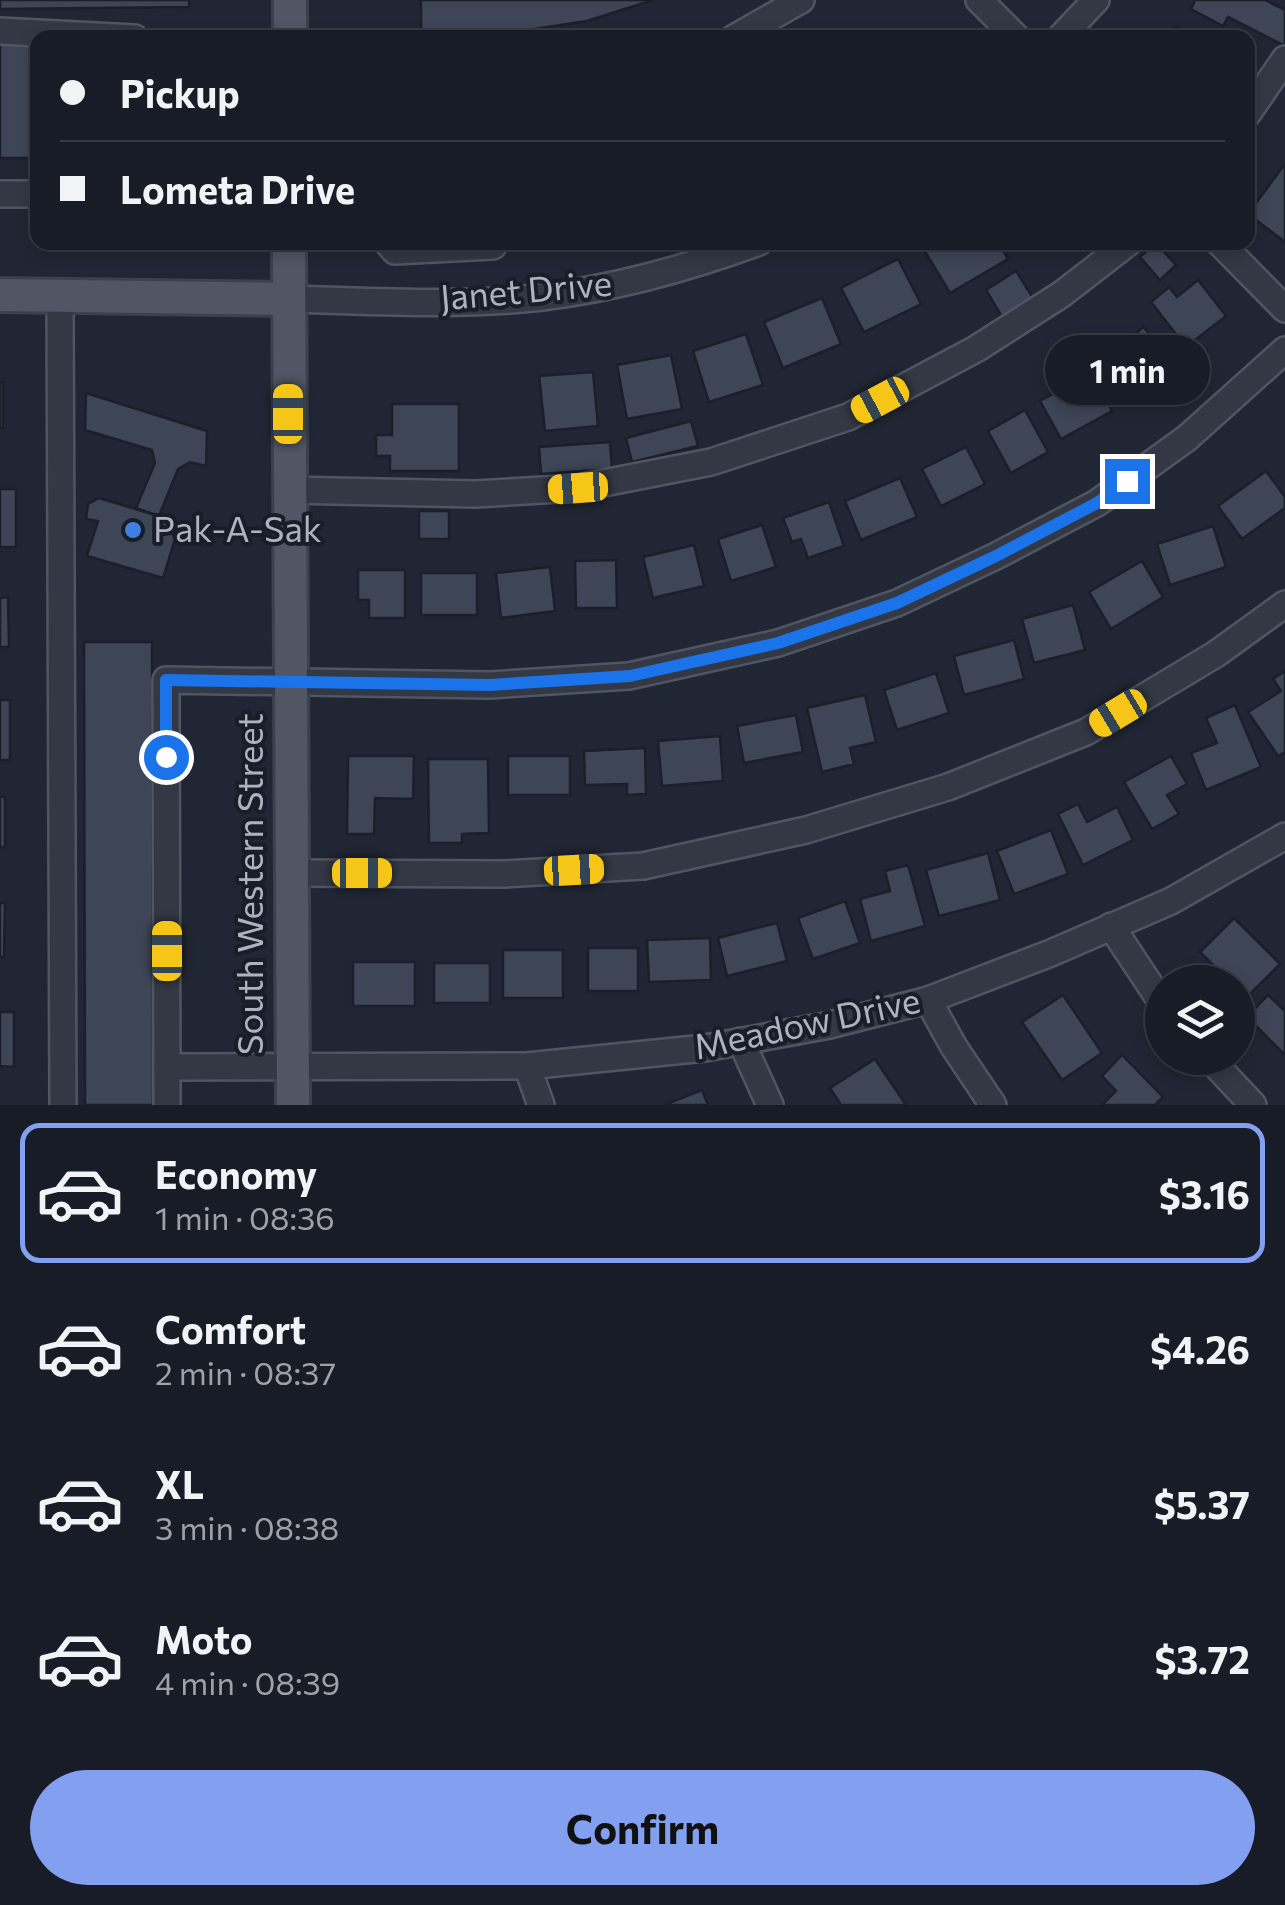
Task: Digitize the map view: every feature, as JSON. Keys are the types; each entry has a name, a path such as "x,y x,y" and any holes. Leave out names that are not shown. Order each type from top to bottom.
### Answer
{"main road":[{"path":"290,0 290,30"},
{"name":"South Western Street","path":"288,250 293,1105"},
{"path":"0,296 288,299"}],"street":[{"path":"748,30 801,0"},
{"path":"979,0 1009,30"},
{"path":"1068,30 1096,0"},
{"path":"0,31 30,33"},
{"path":"1255,103 1285,58"},
{"path":"0,194 30,194"},
{"name":"Janet Drive","path":"288,299 540,297 624,284 738,250"},
{"path":"288,490 475,494 561,489 711,462 848,417 976,350 1062,294 1119,250"},
{"path":"1227,250 1285,309"},
{"path":"60,296 63,1105"},
{"path":"168,1105 166,680 490,685 630,676 778,643 897,603 1097,503 1187,438 1285,350"},
{"path":"291,873 506,874 643,866 806,830 948,788 1086,732 1216,654 1285,604"},
{"name":"Meadow Drive","path":"167,1067 527,1066 705,1048 830,1025 928,1000 1112,926 1171,901 1283,842"},
{"path":"1112,926 1145,980"},
{"path":"928,1000 993,1105"},
{"path":"741,1041 770,1105"},
{"path":"527,1066 541,1105"},
{"path":"1226,1075 1254,1105"}],"building":[{"path":"0,0 189,0 189,7 0,9"},
{"path":"421,0 653,0 587,21 527,30 421,30"},
{"path":"1195,0 1265,0 1285,10 1285,46 1228,17 1223,26 1191,9"},
{"path":"0,44 30,45 30,158 0,158"},
{"path":"1284,165 1285,242 1255,219 1255,204"},
{"path":"924,250 1003,250 1008,259 950,293"},
{"path":"1148,250 1162,250 1176,265 1160,280 1140,257"},
{"path":"898,259 921,304 864,332 841,288"},
{"path":"1016,271 1033,298 1002,317 986,290"},
{"path":"1198,280 1226,316 1186,347 1151,302 1169,287 1177,297"},
{"path":"822,298 841,344 783,368 764,322"},
{"path":"1143,327 1171,356 1126,399 1098,370"},
{"path":"746,334 763,385 709,402 693,351"},
{"path":"671,355 682,409 627,419 617,365"},
{"path":"593,372 598,426 545,431 539,376"},
{"path":"1091,373 1112,411 1061,439 1040,401"},
{"path":"3,382 3,428 0,428"},
{"path":"86,393 207,431 206,466 190,462 178,469 159,516 136,508 155,463 152,450 85,430"},
{"path":"392,404 459,404 459,471 390,471 390,456 376,456 376,435 392,435"},
{"path":"1025,410 1048,452 1011,473 988,431"},
{"path":"691,421 698,446 632,462 626,438"},
{"path":"610,442 612,469 541,474 539,447"},
{"path":"966,447 985,484 941,506 922,469"},
{"path":"1266,471 1285,497 1285,508 1242,539 1218,506"},
{"path":"900,478 917,517 861,540 845,501"},
{"path":"0,489 16,489 16,547 0,547"},
{"name":"Pak-A-Sak","path":"99,498 165,518 175,539 163,578 87,556 98,521 86,519 88,504"},
{"path":"829,502 844,546 808,558 801,539 792,542 783,518"},
{"path":"419,511 449,511 449,539 419,539"},
{"path":"762,525 776,567 731,581 718,539"},
{"path":"1213,526 1226,567 1170,585 1157,544"},
{"path":"694,545 704,586 653,598 643,557"},
{"path":"616,560 617,608 576,608 575,561"},
{"path":"1142,561 1163,597 1111,629 1089,592"},
{"path":"550,567 555,611 501,618 496,573"},
{"path":"358,570 405,570 405,618 369,618 369,600 358,600"},
{"path":"421,573 477,573 477,615 421,615"},
{"path":"8,597 9,647 0,647 0,598"},
{"path":"1073,605 1085,650 1034,663 1022,619"},
{"path":"1014,640 1024,679 964,695 954,656"},
{"path":"84,642 152,642 153,1105 85,1105"},
{"path":"1285,671 1285,752 1278,756 1248,712 1281,691 1273,679"},
{"path":"936,673 949,713 897,730 884,690"},
{"path":"865,695 876,742 850,748 854,764 822,772 807,708"},
{"path":"0,700 10,700 10,760 0,760"},
{"path":"1235,705 1261,767 1206,790 1191,753 1217,743 1206,718"},
{"path":"796,715 803,752 744,763 737,726"},
{"path":"720,736 723,781 662,786 658,741"},
{"path":"645,748 646,794 627,795 627,784 585,785 584,751"},
{"path":"348,756 414,756 413,799 375,798 374,834 347,834"},
{"path":"508,756 570,756 570,795 508,795"},
{"path":"1171,756 1187,784 1167,795 1179,814 1152,829 1124,782"},
{"path":"428,759 488,759 489,833 462,834 462,843 429,843"},
{"path":"0,797 5,797 5,847 0,847"},
{"path":"1078,804 1087,822 1117,807 1133,840 1083,865 1058,814"},
{"path":"1051,830 1068,874 1014,894 997,851"},
{"path":"988,853 1000,900 939,916 926,870"},
{"path":"908,865 925,926 871,941 860,899 890,891 885,871"},
{"path":"845,901 860,943 813,959 798,918"},
{"path":"0,903 5,903 4,957 0,957"},
{"path":"1234,918 1280,964 1255,989 1255,965 1213,965 1200,952"},
{"path":"777,923 787,961 727,976 718,938"},
{"path":"710,938 711,980 649,982 647,940"},
{"path":"588,948 638,948 638,991 588,991"},
{"path":"503,950 563,950 563,998 503,998"},
{"path":"353,962 415,962 415,1006 353,1006"},
{"path":"434,963 490,963 490,1003 434,1003"},
{"path":"1063,995 1102,1053 1062,1080 1022,1022"},
{"path":"1268,995 1285,1011 1285,1055 1255,1025 1255,1009"},
{"path":"0,1012 14,1012 14,1067 0,1066"},
{"path":"1122,1055 1163,1097 1155,1105 1102,1105 1116,1091 1102,1076"},
{"path":"875,1059 906,1105 841,1105 830,1088"},
{"path":"702,1090 708,1105 664,1105"}],"place":[{"name":"Pak-A-Sak","path":"133,530"}],"route":[{"path":"166,757 166,680 490,685 630,676 778,643 897,603 1097,503 1127,481"}]}
